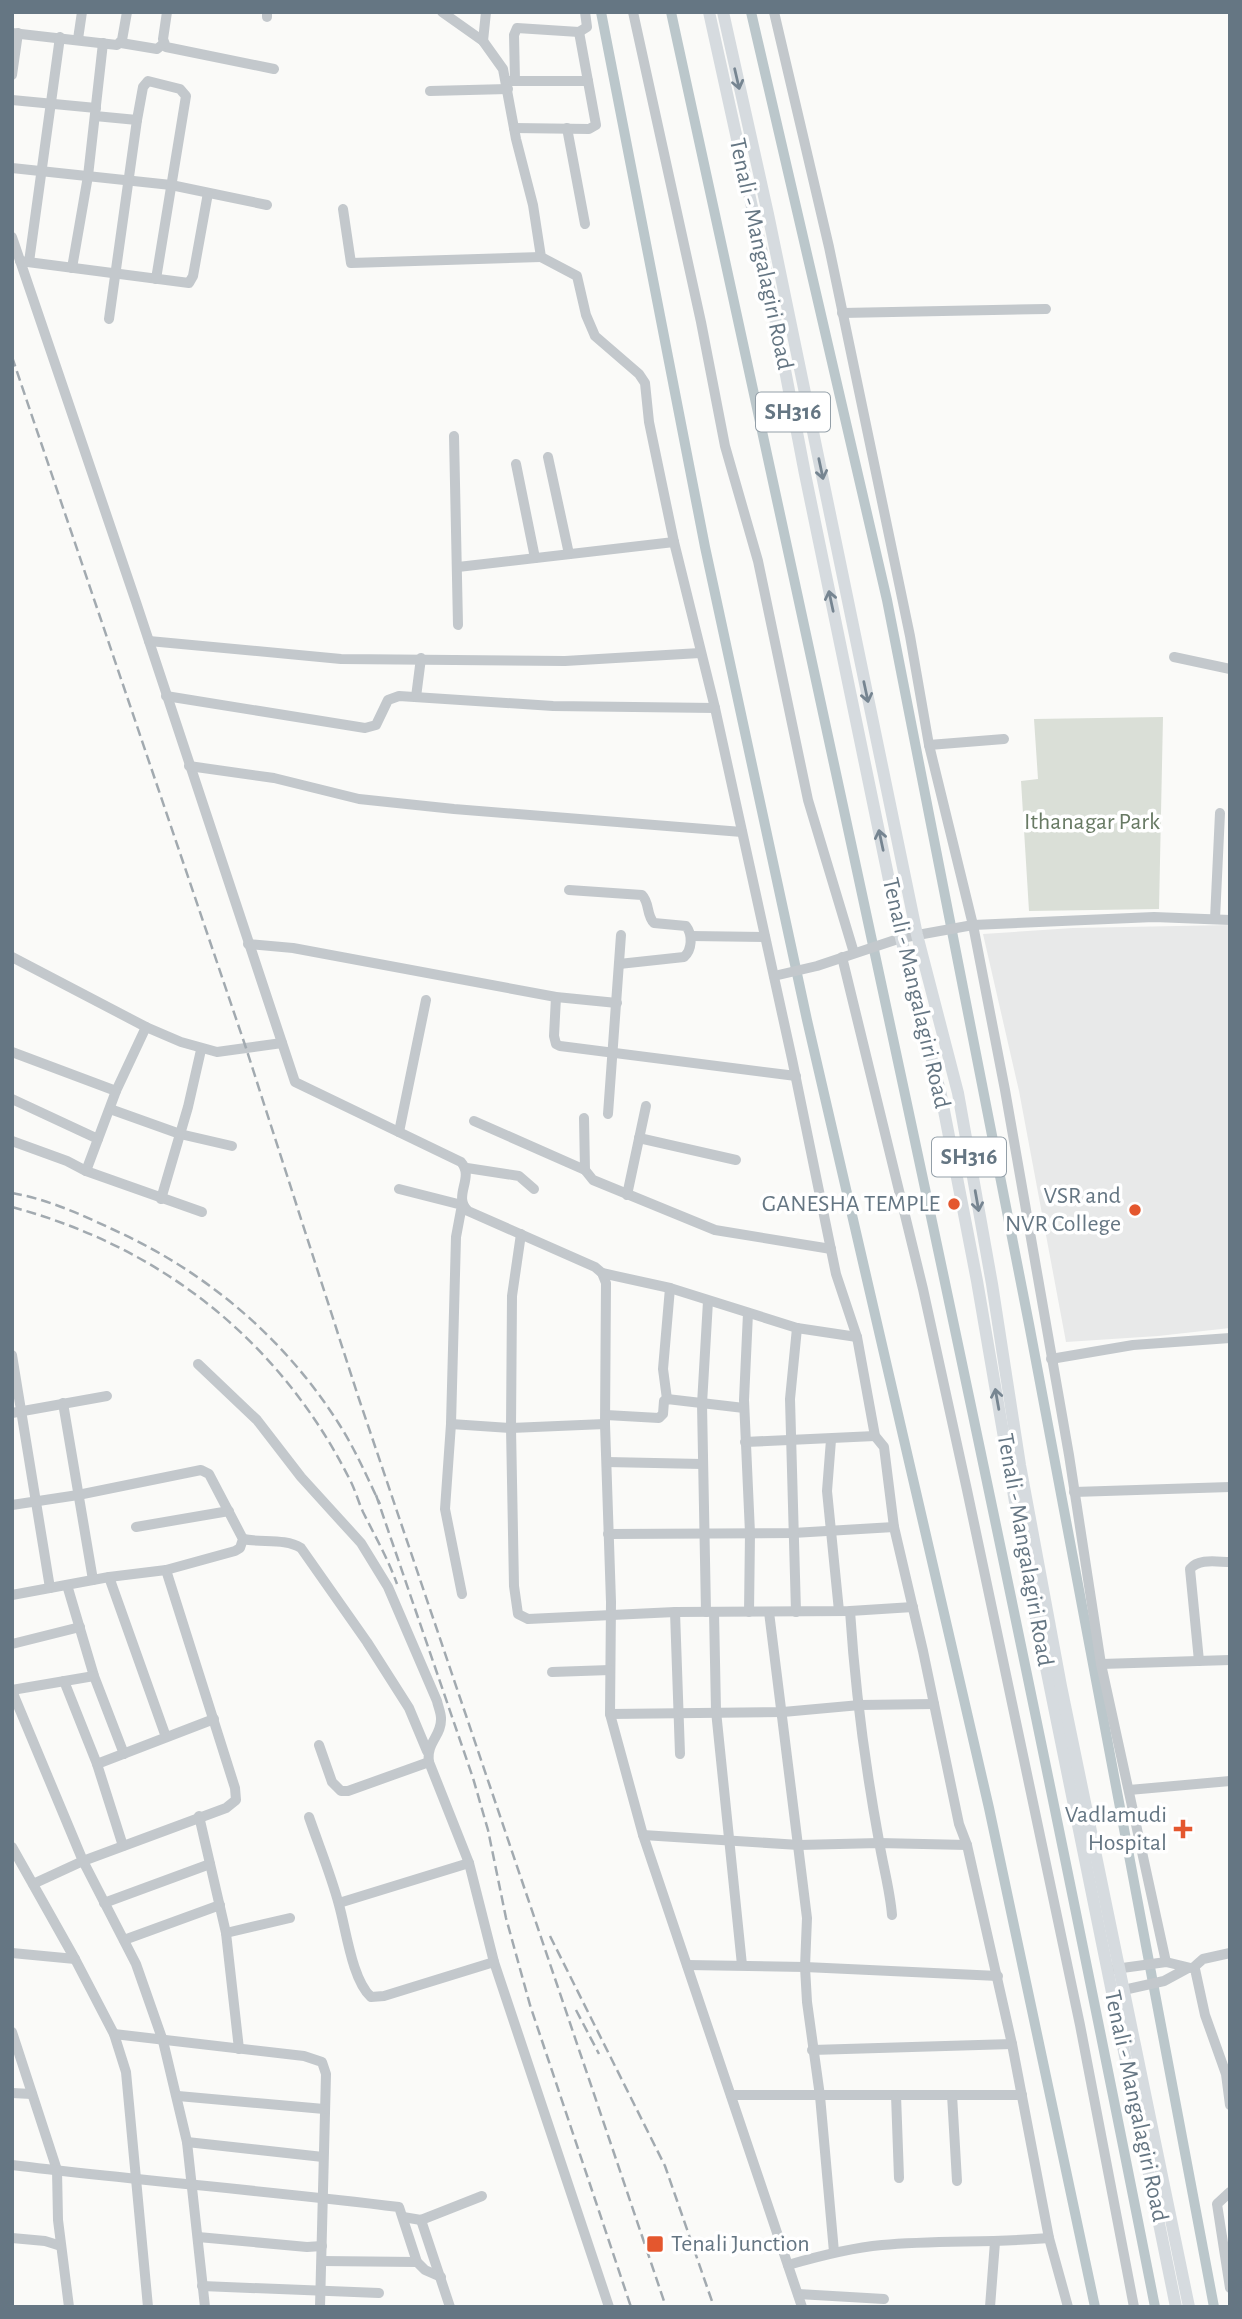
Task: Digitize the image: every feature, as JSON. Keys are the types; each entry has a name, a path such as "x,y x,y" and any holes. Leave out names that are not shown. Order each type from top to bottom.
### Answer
{"main road":[{"name":"Tenali - Mangalagiri Road","path":"709,12 765,266 901,938 942,1095 1030,1589 1122,1991 1189,2307"},
{"name":"Tenali - Mangalagiri Road","path":"723,12 958,1094 1034,1546 1117,1969"},
{"name":"Tenali - Mangalagiri Road","path":"1122,1991 1177,2307"}],"street":[{"path":"78,39 82,12"},
{"path":"121,43 127,12"},
{"path":"12,75 15,33 157,49 163,44 167,12"},
{"path":"442,12 483,41 510,83"},
{"path":"483,41 486,12"},
{"path":"541,257 533,205 514,128 510,83 514,35 517,28 579,32 587,27 585,12"},
{"path":"633,12 690,269 725,446 758,561 808,800 854,953"},
{"path":"774,12 842,313 910,636 929,745 1005,1090 1101,1664 1163,1962"},
{"path":"514,128 589,129 596,125 579,32"},
{"path":"24,262 41,171 60,37"},
{"path":"72,268 88,176 103,43"},
{"path":"163,44 171,48 274,69"},
{"path":"109,319 137,120 143,87 148,80 184,91 185,102 156,279"},
{"path":"430,91 510,83 588,81"},
{"path":"12,100 51,104 137,120"},
{"path":"567,128 585,224"},
{"path":"12,168 171,185 267,205"},
{"path":"24,262 185,283 191,280 208,193"},
{"path":"343,209 351,263 541,257 577,276 586,315 595,335 639,374 645,383 651,431 674,541 715,708 796,1076 836,1274 856,1337 875,1436 884,1447 894,1527 960,1824 998,1976 1048,2238 1068,2307"},
{"path":"12,237 24,262 295,1082 461,1162 467,1168 519,1176 534,1189"},
{"path":"842,313 1046,309"},
{"path":"454,436 458,625"},
{"path":"548,457 569,554"},
{"path":"516,464 535,558"},
{"path":"458,567 674,541"},
{"path":"149,641 332,659 565,661 701,653"},
{"path":"1174,657 1230,669"},
{"path":"416,697 421,659"},
{"path":"166,696 365,727 376,725 388,700 393,697 553,706 715,708"},
{"path":"929,745 1004,739"},
{"path":"189,766 274,778 359,799 742,832"},
{"path":"1215,919 1220,813"},
{"path":"569,890 642,895 654,923 685,926 691,936 690,949 684,957 620,964"},
{"path":"774,976 817,966 901,938 968,926 1154,917 1230,920"},
{"path":"608,1114 621,935"},
{"path":"691,936 765,937"},
{"path":"248,944 293,948 555,997 617,1003"},
{"path":"12,957 146,1027 201,1049 217,1052 282,1043"},
{"path":"842,957 923,1289 964,1476 1080,2025 1134,2307"},
{"path":"555,997 556,1044 796,1076"},
{"path":"399,1132 426,1000"},
{"path":"86,1171 116,1091 146,1027"},
{"path":"161,1199 201,1049"},
{"path":"12,1052 116,1091"},
{"path":"12,1100 98,1139"},
{"path":"627,1195 646,1106"},
{"path":"110,1109 180,1135 232,1146"},
{"path":"583,1118 585,1170"},
{"path":"474,1121 585,1170 593,1180 715,1230 831,1249"},
{"path":"639,1138 736,1160"},
{"path":"12,1141 67,1161 86,1171 202,1212"},
{"path":"462,1594 445,1509 451,1423 456,1237 467,1168"},
{"path":"399,1189 462,1205 468,1211 595,1267 602,1273 606,1283 605,1419 611,1615 610,1714 643,1835 802,2307"},
{"path":"521,1234 512,1297 511,1428 514,1586 518,1614 528,1619 675,1612 913,1608"},
{"path":"602,1273 670,1288 797,1328 856,1337"},
{"path":"451,1423 511,1428 605,1419 659,1418 663,1414 664,1401 667,1399 663,1369 670,1288"},
{"path":"708,1301 702,1404 704,1535 716,1712 742,1965"},
{"path":"748,1313 744,1408 750,1533 749,1612"},
{"path":"796,1612 790,1399 797,1328"},
{"path":"1051,1359 1133,1345 1230,1339"},
{"path":"12,1355 17,1412 36,1501 50,1588"},
{"path":"198,1364 257,1420 301,1477 361,1543 388,1587 442,1718 428,1756 348,1791 341,1791 332,1782 319,1745"},
{"path":"17,1412 107,1396"},
{"path":"667,1399 744,1408"},
{"path":"63,1403 93,1580"},
{"path":"745,1442 875,1436"},
{"path":"831,1440 827,1491 831,1532 892,1915"},
{"path":"607,1462 702,1464"},
{"path":"12,1505 78,1495 201,1470 209,1474 243,1539 240,1548 235,1551 166,1570 109,1577 12,1595"},
{"path":"1074,1492 1230,1487"},
{"path":"136,1527 229,1511"},
{"path":"608,1535 831,1532 894,1527"},
{"path":"243,1539 262,1543 291,1542 301,1548 409,1707 469,1863 494,1962 609,2307"},
{"path":"1199,1661 1190,1569 1199,1563 1230,1562"},
{"path":"33,1884 83,1861 226,1808 236,1800 235,1788 214,1719 166,1570"},
{"path":"109,1577 166,1738"},
{"path":"67,1585 94,1676 124,1754"},
{"path":"675,1612 680,1754"},
{"path":"769,1612 807,1918 805,1967 834,2252"},
{"path":"12,1644 80,1627"},
{"path":"1101,1664 1230,1660"},
{"path":"552,1672 610,1670"},
{"path":"94,1676 12,1691 83,1861 136,1964 163,2041 187,2142 205,2307"},
{"path":"64,1681 97,1765 123,1846"},
{"path":"610,1714 783,1712 860,1705 934,1704"},
{"path":"97,1765 214,1719"},
{"path":"1129,1790 1230,1781"},
{"path":"199,1816 226,1933 239,2049"},
{"path":"309,1817 339,1903 358,1976 363,1989 371,1997 384,1996 494,1962"},
{"path":"643,1835 799,1845 967,1845"},
{"path":"12,1847 114,2034 125,2072 148,2307"},
{"path":"339,1903 469,1863"},
{"path":"104,1903 210,1864"},
{"path":"124,1940 220,1905"},
{"path":"226,1933 289,1918"},
{"path":"12,1953 75,1959"},
{"path":"1122,1991 1164,1981 1203,1959 1230,1953"},
{"path":"1117,1969 1163,1962 1191,1968"},
{"path":"687,1965 805,1967 998,1976"},
{"path":"1191,1968 1226,2074 1230,2105"},
{"path":"12,2032 57,2170 58,2220 69,2307"},
{"path":"114,2034 304,2056 322,2062 326,2074 320,2307"},
{"path":"812,2050 1012,2044"},
{"path":"12,2093 32,2094"},
{"path":"731,2095 1022,2095"},
{"path":"896,2095 898,2178"},
{"path":"951,2095 957,2181"},
{"path":"178,2096 324,2109"},
{"path":"187,2142 323,2157"},
{"path":"12,2165 400,2207 417,2262 425,2270 441,2277"},
{"path":"1230,2192 1217,2204 1230,2288"},
{"path":"403,2217 421,2220 482,2196"},
{"path":"421,2220 450,2307"},
{"path":"198,2237 322,2246"},
{"path":"12,2238 45,2241 61,2246"},
{"path":"788,2265 834,2252 882,2245 1048,2238"},
{"path":"990,2307 995,2242"},
{"path":"322,2261 417,2262"},
{"path":"202,2286 380,2293"},
{"path":"798,2294 884,2299"}],"shaded area":[{"name":"VSR and NVR College","path":"1230,925 1230,1328 1066,1342 1019,1091 983,934 1073,928"}],"green space":[{"name":"Ithanagar Park","path":"1163,717 1159,909 1029,911 1021,781 1038,779 1034,719"}],"waterway":[{"path":"601,12 705,547 807,1020 989,1808 1095,2307"},
{"path":"671,12 979,1445 1155,2307"},
{"path":"751,12 887,600 1029,1324 1214,2307"}],"railway":[{"path":"12,357 246,1048 358,1396 666,2307"},
{"path":"12,1193 63,1208 146,1246 210,1286 240,1310 268,1335 317,1392 350,1443 380,1504"},
{"path":"12,1207 66,1224 118,1247 166,1274 210,1306 251,1342 288,1383 321,1428 351,1482 397,1584"},
{"path":"376,1495 473,1778 530,2005 631,2307"},
{"path":"550,1936 665,2166 714,2307"},
{"path":"576,2010 599,2054"}],"place":[{"name":"GANESHA TEMPLE","path":"954,1204"},
{"name":"VSR and NVR College","path":"1135,1210"},
{"name":"Vadlamudi Hospital","path":"1183,1829"},
{"name":"Tenali Junction","path":"655,2244"}]}
